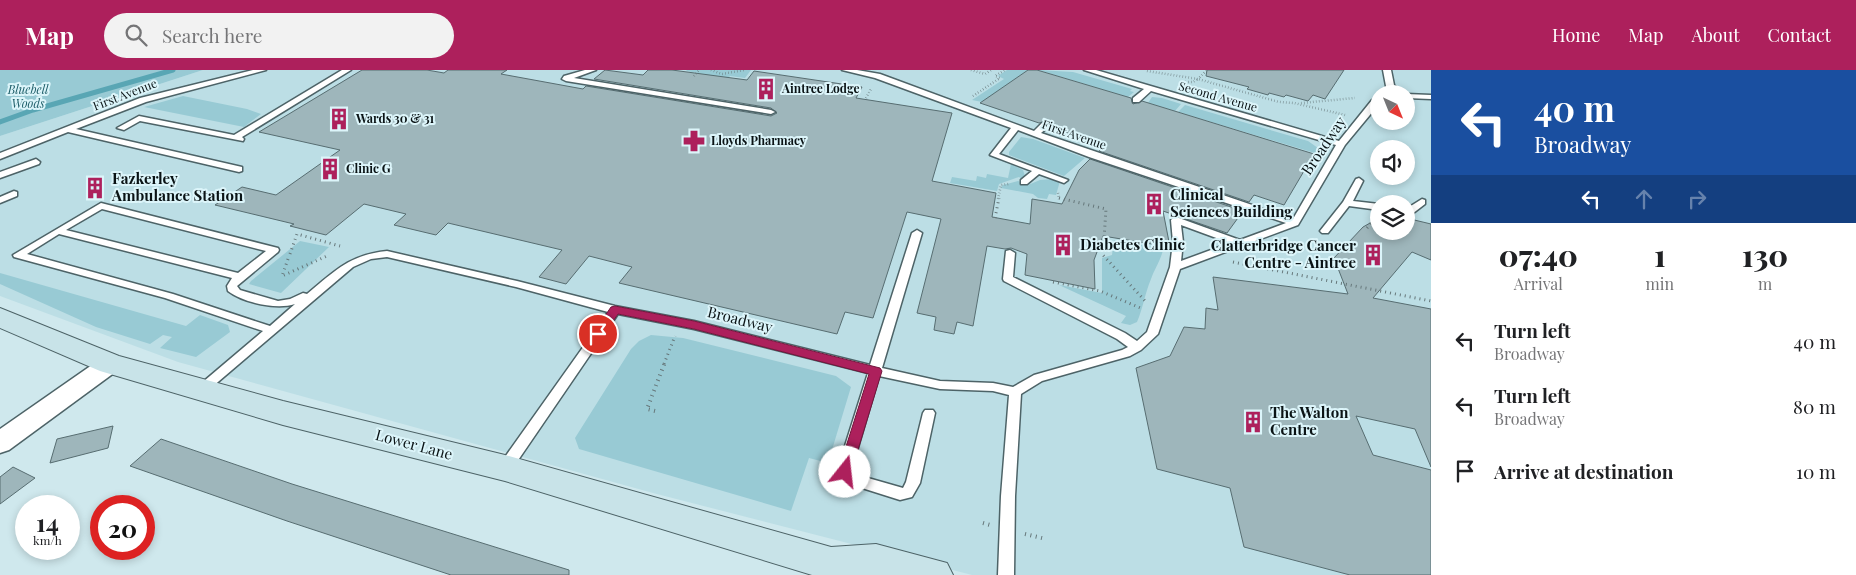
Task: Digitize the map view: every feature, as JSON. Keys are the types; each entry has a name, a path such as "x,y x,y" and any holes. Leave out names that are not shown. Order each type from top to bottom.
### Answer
{"street":[{"name":"Lower Lane","path":"0,317 110,364 200,391 505,468 838,570 876,560 934,575"},
{"path":"0,442 110,364"}],"lane":[{"name":"First Avenue","path":"0,156 143,100 262,70"},
{"path":"235,138 347,70"},
{"path":"592,70 566,79 770,112"},
{"path":"866,70 877,76"},
{"name":"Second Avenue","path":"1088,70 1341,144"},
{"path":"1387,70 1390,85"},
{"name":"First Avenue","path":"851,71 877,76 1035,134 1295,223"},
{"path":"1136,100 1150,88"},
{"path":"1415,96 1431,97"},
{"name":"Broadway","path":"1295,223 1341,144 1370,108"},
{"path":"122,128 139,118 246,140"},
{"path":"1035,134 1045,125"},
{"path":"1016,127 994,156 1064,180"},
{"path":"68,130 240,169"},
{"path":"0,175 36,162"},
{"path":"1024,182 1038,170"},
{"path":"1325,230 1348,203 1359,180"},
{"path":"0,200 14,194"},
{"path":"1415,208 1422,202"},
{"path":"1348,203 1370,206"},
{"path":"271,330 169,296 18,255 101,206 274,250 240,277 232,286 232,289 280,306 292,303 333,277"},
{"path":"1006,575 1008,496 1015,392 1038,378 1126,352 1137,347 1152,334 1176,267 1178,242 1176,220 1239,243"},
{"path":"1176,267 1295,223"},
{"path":"58,231 240,277"},
{"path":"917,233 845,468 848,478 900,494 907,493 913,483 928,413"},
{"path":"1010,253 1008,279 1121,336 1137,347"},
{"name":"Broadway","path":"333,277 349,265 363,258 387,254 517,284 615,310 694,325 876,371 940,385 993,387 1015,392"},
{"path":"200,391 333,277"},
{"path":"505,468 615,310"}],"path":[{"path":"694,76 699,70"},
{"path":"711,70 722,74 744,70"},
{"path":"972,70 985,74 991,70"},
{"path":"968,99 1000,78 994,76 1005,70"},
{"path":"1146,70 1152,72"},
{"path":"1168,73 1172,70"},
{"path":"1178,82 1193,82 1207,70"},
{"path":"1142,71 1168,73 1198,79 1279,102 1298,104 1348,116"},
{"path":"866,98 872,89"},
{"path":"1298,104 1355,98"},
{"path":"1064,180 1058,191 1059,199 1106,209 1103,255 1146,302"},
{"path":"995,218 1001,185 1024,182"},
{"path":"327,256 282,276 297,234 340,246"},
{"path":"1232,262 1431,301"},
{"path":"1008,274 1100,291 1143,309"},
{"path":"655,411 646,409 679,323"}],"shaded area":[{"path":"203,70 1431,70 1431,575 972,575 653,493 178,362 0,296 0,136"}],"green space":[{"name":"Bluebell Woods","path":"0,70 203,70 0,136"},
{"path":"687,70 751,70 745,78 730,76 727,80 696,75 698,73"},
{"path":"1007,70 1028,70 982,102 972,100 1004,79 998,76"},
{"path":"1038,70 1073,72 1132,89 1130,91 1134,92 1128,97"},
{"path":"183,96 247,109 261,114 244,127 144,107"},
{"path":"1152,97 1181,104 1175,111 1148,103"},
{"path":"1185,105 1308,141 1318,148 1318,154 1178,112"},
{"path":"1021,137 1033,139 1085,158 1064,176 1009,155 1009,152"},
{"path":"1011,164 1023,170 1025,176 1022,179 1019,177 999,184 997,191 950,183 952,177 976,181 977,176 986,178 987,174 1008,178"},
{"path":"1053,179 1060,181 1056,195 1049,194 1047,199 1038,198 1033,194 1001,188 1003,185 1018,181 1028,185 1040,180"},
{"path":"1114,240 1163,249 1152,275 1137,322 1130,325 1121,323 1126,316 1059,285 1102,293 1102,258 1112,255"},
{"path":"300,241 329,247 281,293 249,284 251,281"},
{"path":"0,273 186,326 200,315 228,325 230,332 196,357 160,348 172,337 163,335 150,344 96,327 0,284"},
{"path":"651,335 683,338 836,376 851,387 828,463 809,458 791,511 579,449 575,438 631,349 639,341"}],"building":[{"path":"362,70 427,70 444,73 448,70 507,70 501,74 583,89 586,86 771,116 777,113 771,108 594,79 605,70 643,75 648,70 672,70 747,80 754,71 862,87 856,98 952,113 932,181 996,193 992,217 1030,224 1032,199 1062,204 1079,170 1090,159 1243,211 1227,233 1163,211 1170,247 1103,236 1094,260 1095,289 1025,275 1027,254 1011,248 987,246 973,326 957,322 954,334 934,330 936,317 917,313 941,219 907,212 873,318 845,312 837,334 619,283 632,267 589,256 566,284 539,277 562,250 448,223 436,235 394,225 406,214 364,204 326,235 290,226 294,224 215,205 242,187 276,195 340,150 259,132"},
{"path":"1028,70 1037,70 1131,98 1133,104 1142,101 1314,154 1284,205 1254,195 1249,202 1099,151 1104,145 1050,127 1048,121 1039,123 980,103"},
{"path":"1207,70 1344,70 1325,99 1313,95 1308,101 1286,95 1284,97 1269,93 1268,95 1247,89 1249,87 1206,76"},
{"name":"The Walton Centre","path":"1415,220 1431,224 1431,260 1412,252 1373,298 1431,309 1431,467 1415,429 1356,416 1373,455 1431,470 1431,575 1350,575 1244,547 1230,488 1157,469 1136,368 1170,356 1184,327 1205,329 1206,308 1218,310 1213,277 1348,294 1334,258 1363,227 1370,223 1370,240 1415,240"},
{"path":"113,426 108,448 50,463 57,439"},
{"path":"161,439 292,484 569,570 569,575 451,575 287,521 130,466"},
{"path":"13,467 35,478 0,504 0,477"}],"waterway":[{"path":"0,122 33,110 173,70"}],"place":[{"name":"Aintree Lodge","path":"766,89"},
{"name":"Wards 30 & 31","path":"339,119"},
{"name":"Lloyds Pharmacy","path":"694,141"},
{"name":"Clinic G","path":"330,169"},
{"name":"Fazkerley Ambulance Station","path":"95,188"},
{"name":"Clinical Sciences Building","path":"1154,204"},
{"name":"Diabetes Clinic","path":"1063,245"},
{"name":"Clatterbridge Cancer Centre - Aintree","path":"1373,255"},
{"name":"The Walton Centre","path":"1253,422"}],"route":[{"path":"598,334 615,310 694,325 876,371 845,472"}]}
